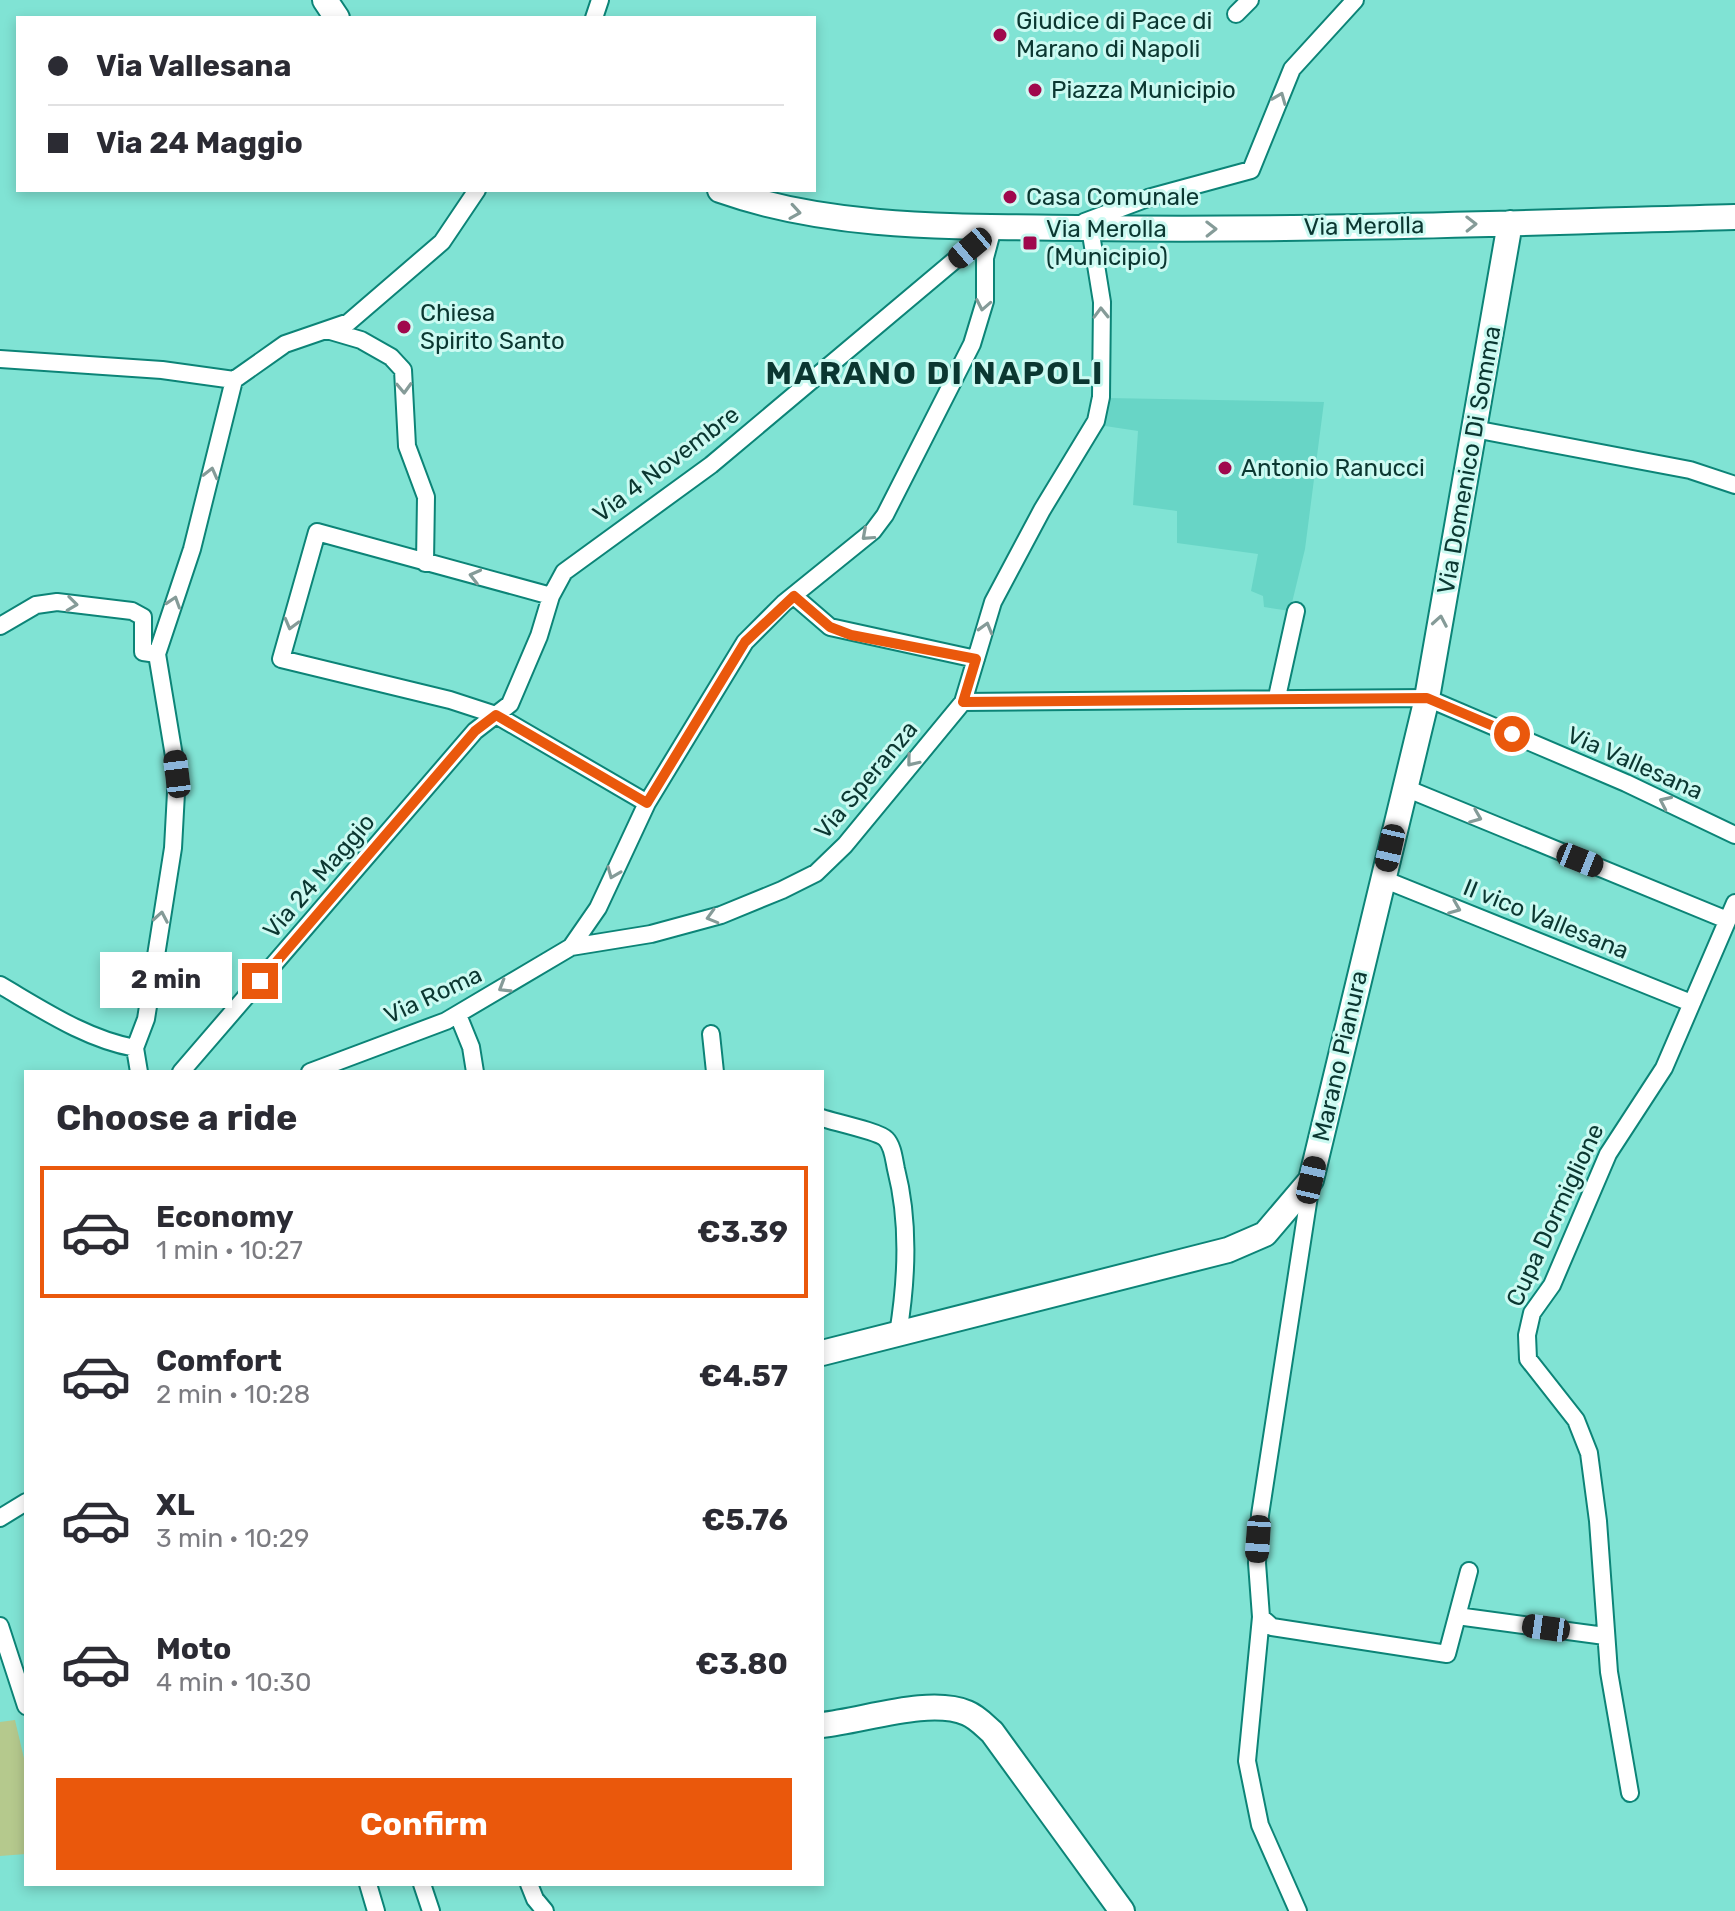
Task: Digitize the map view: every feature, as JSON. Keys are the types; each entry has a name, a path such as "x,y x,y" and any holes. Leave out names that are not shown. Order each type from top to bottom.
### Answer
{"street":[{"path":"1236,14 1250,0"},
{"path":"1355,0 1292,69 1251,170 1148,198 1079,228 1102,302 1101,397 1096,421 1042,510 993,602 963,702 1427,698"},
{"path":"139,1070 135,1048 146,1019 175,829 177,774 157,654 192,549 234,380 285,344 349,322 442,242 476,192"},
{"name":"Via Merolla","path":"726,192 770,208 826,217 993,228 1510,223 1735,217"},
{"name":"Via Domenico Di Somma","path":"1427,698 1510,223"},
{"path":"571,947 598,908 647,803 745,642 794,596 873,531 885,515 972,344 985,301 985,258 993,228"},
{"name":"Via 4 Novembre","path":"496,715 510,704 539,636 551,596 564,572 711,465 993,228"},
{"path":"327,330 361,340 391,357 403,370 407,446 426,497 425,563"},
{"path":"0,359 162,370 234,380"},
{"path":"1474,429 1690,470 1735,485"},
{"path":"551,596 317,532 281,659 450,700 496,715 647,803"},
{"path":"794,596 830,627 851,635 976,659"},
{"path":"0,626 36,605 57,602 132,611 143,617 143,652 157,654"},
{"path":"1277,697 1296,611"},
{"name":"Marano Pianura","path":"824,1352 1228,1250 1265,1234 1311,1180 1403,787 1427,698"},
{"name":"Via Vallesana","path":"1427,698 1626,783 1735,835"},
{"name":"Via Speranza","path":"571,947 651,934 721,915 816,873 845,845 963,702"},
{"name":"Via 24 Maggio","path":"183,1070 475,731 496,715"},
{"path":"1403,787 1727,920"},
{"name":"II vico Vallesana","path":"1383,879 1691,1003"},
{"name":"Cupa Dormiglione","path":"1630,1793 1605,1636 1598,1521 1589,1453 1576,1420 1528,1359 1527,1335 1532,1313 1552,1285 1608,1154 1664,1068 1735,903"},
{"name":"Via Roma","path":"315,1070 458,1015 571,947"},
{"path":"0,985 68,1024 110,1043 135,1048"},
{"path":"458,1015 471,1047 475,1070"},
{"path":"711,1034 715,1070"},
{"path":"824,1119 877,1134 886,1139 891,1149 903,1197 906,1240 898,1334"},
{"path":"1298,1911 1260,1825 1247,1761 1261,1617 1257,1563 1260,1515 1311,1180"},
{"path":"0,1518 24,1503"},
{"path":"1261,1617 1272,1627 1447,1654 1469,1571"},
{"path":"1457,1616 1605,1636"},
{"path":"0,1626 24,1700"},
{"path":"824,1725 920,1709 949,1707 971,1714 992,1732 1122,1911"},
{"path":"369,1886 376,1911"},
{"path":"423,1886 431,1911"},
{"path":"530,1886 545,1911"}],"shaded area":[{"name":"Antonio Ranucci","path":"1108,398 1324,402 1305,549 1290,611 1264,607 1263,596 1251,591 1258,554 1177,543 1177,511 1133,505 1138,431 1105,426"}],"green space":[{"path":"15,1720 24,1758 24,1854 0,1856 0,1722"}],"place":[{"name":"Giudice di Pace di Marano di Napoli","path":"1000,35"},
{"name":"Piazza Municipio","path":"1035,90"},
{"name":"Casa Comunale","path":"1010,197"},
{"name":"Via Merolla (Municipio)","path":"1030,243"},
{"name":"Chiesa Spirito Santo","path":"404,327"},
{"name":"Antonio Ranucci","path":"1225,468"}],"district":[{"name":"MARANO DI NAPOLI","path":"935,373"}],"route":[{"path":"260,981 475,731 496,715 647,803 745,642 794,596 830,627 851,635 976,659 963,702 1427,698 1512,734"}]}
